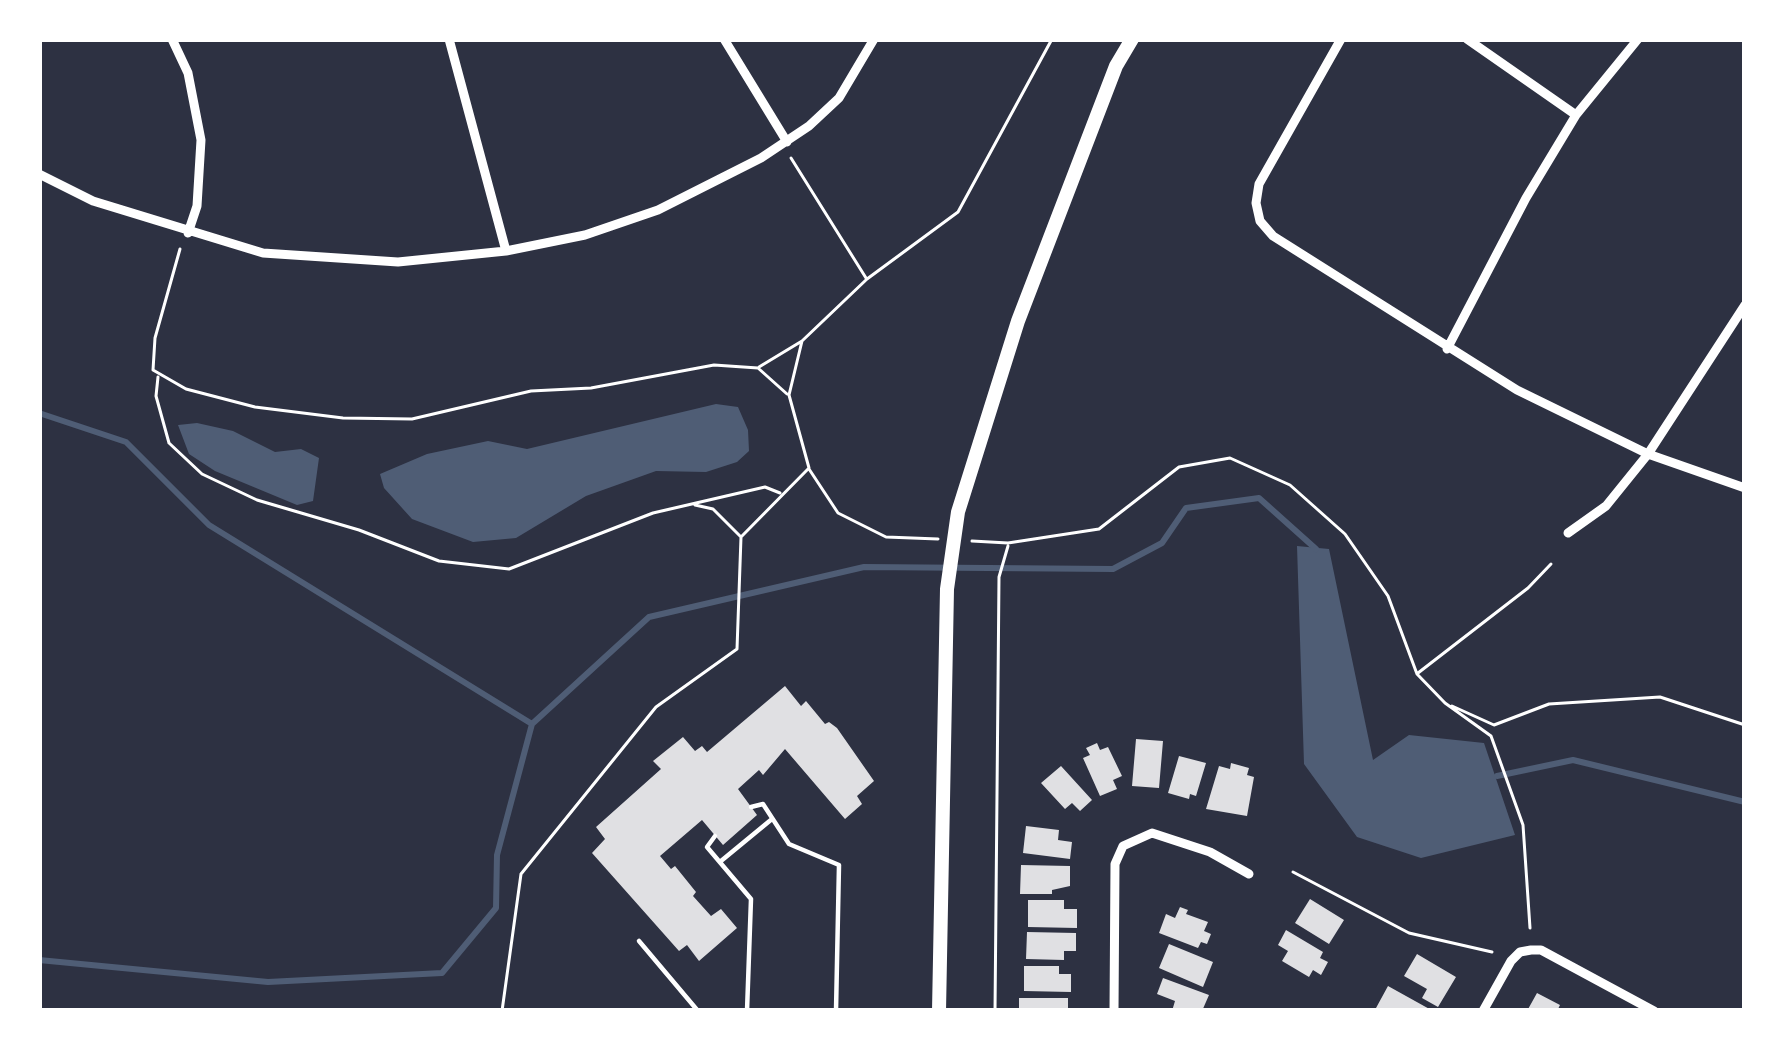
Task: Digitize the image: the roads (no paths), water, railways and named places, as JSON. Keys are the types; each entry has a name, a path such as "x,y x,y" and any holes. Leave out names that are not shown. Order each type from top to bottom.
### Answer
{"main road":[{"path":"939,1011 947,590 958,512 1018,321 1116,66 1132,39"}],"street":[{"path":"172,39 188,73 201,140 196,206 188,233"},
{"path":"448,39 506,251"},
{"path":"724,39 787,142"},
{"path":"39,173 93,201 263,253 398,262 506,251 584,235 658,210 722,181 787,142 839,98 874,39"},
{"path":"1341,39 1258,184 1261,221 1274,236 1517,390 1648,454 1745,488"},
{"path":"1467,39 1576,115"},
{"path":"1447,349 1526,198 1576,115 1638,39"},
{"path":"1568,533 1606,506 1648,454 1745,305"},
{"path":"1114,1011 1115,864 1123,846 1152,833 1210,851 1249,874"},
{"path":"1483,1011 1520,952 1540,950 1654,1011"}],"lane":[{"path":"751,807 763,804 789,844 839,865 836,1011"},
{"path":"720,862 772,818"},
{"path":"715,836 707,847 751,899 747,1011"},
{"path":"639,941 698,1011"}],"water":[{"path":"716,404 738,407 748,430 749,451 737,462 706,472 656,471 586,496 516,538 473,542 412,519 384,488 380,474 427,454 488,441 527,449"},
{"path":"197,423 233,431 275,452 301,449 319,458 313,501 297,505 215,471 189,454 178,425"},
{"path":"1297,546 1329,549 1373,760 1409,735 1484,743 1515,835 1421,858 1357,837 1304,764"}],"waterway":[{"path":"39,413 126,442 209,525 532,724"},
{"path":"39,960 268,982 442,973 496,908 497,855 532,724 649,617 864,567 1113,569 1162,543 1186,508 1259,498 1316,549"},
{"path":"1497,776 1573,760 1745,802"}]}
